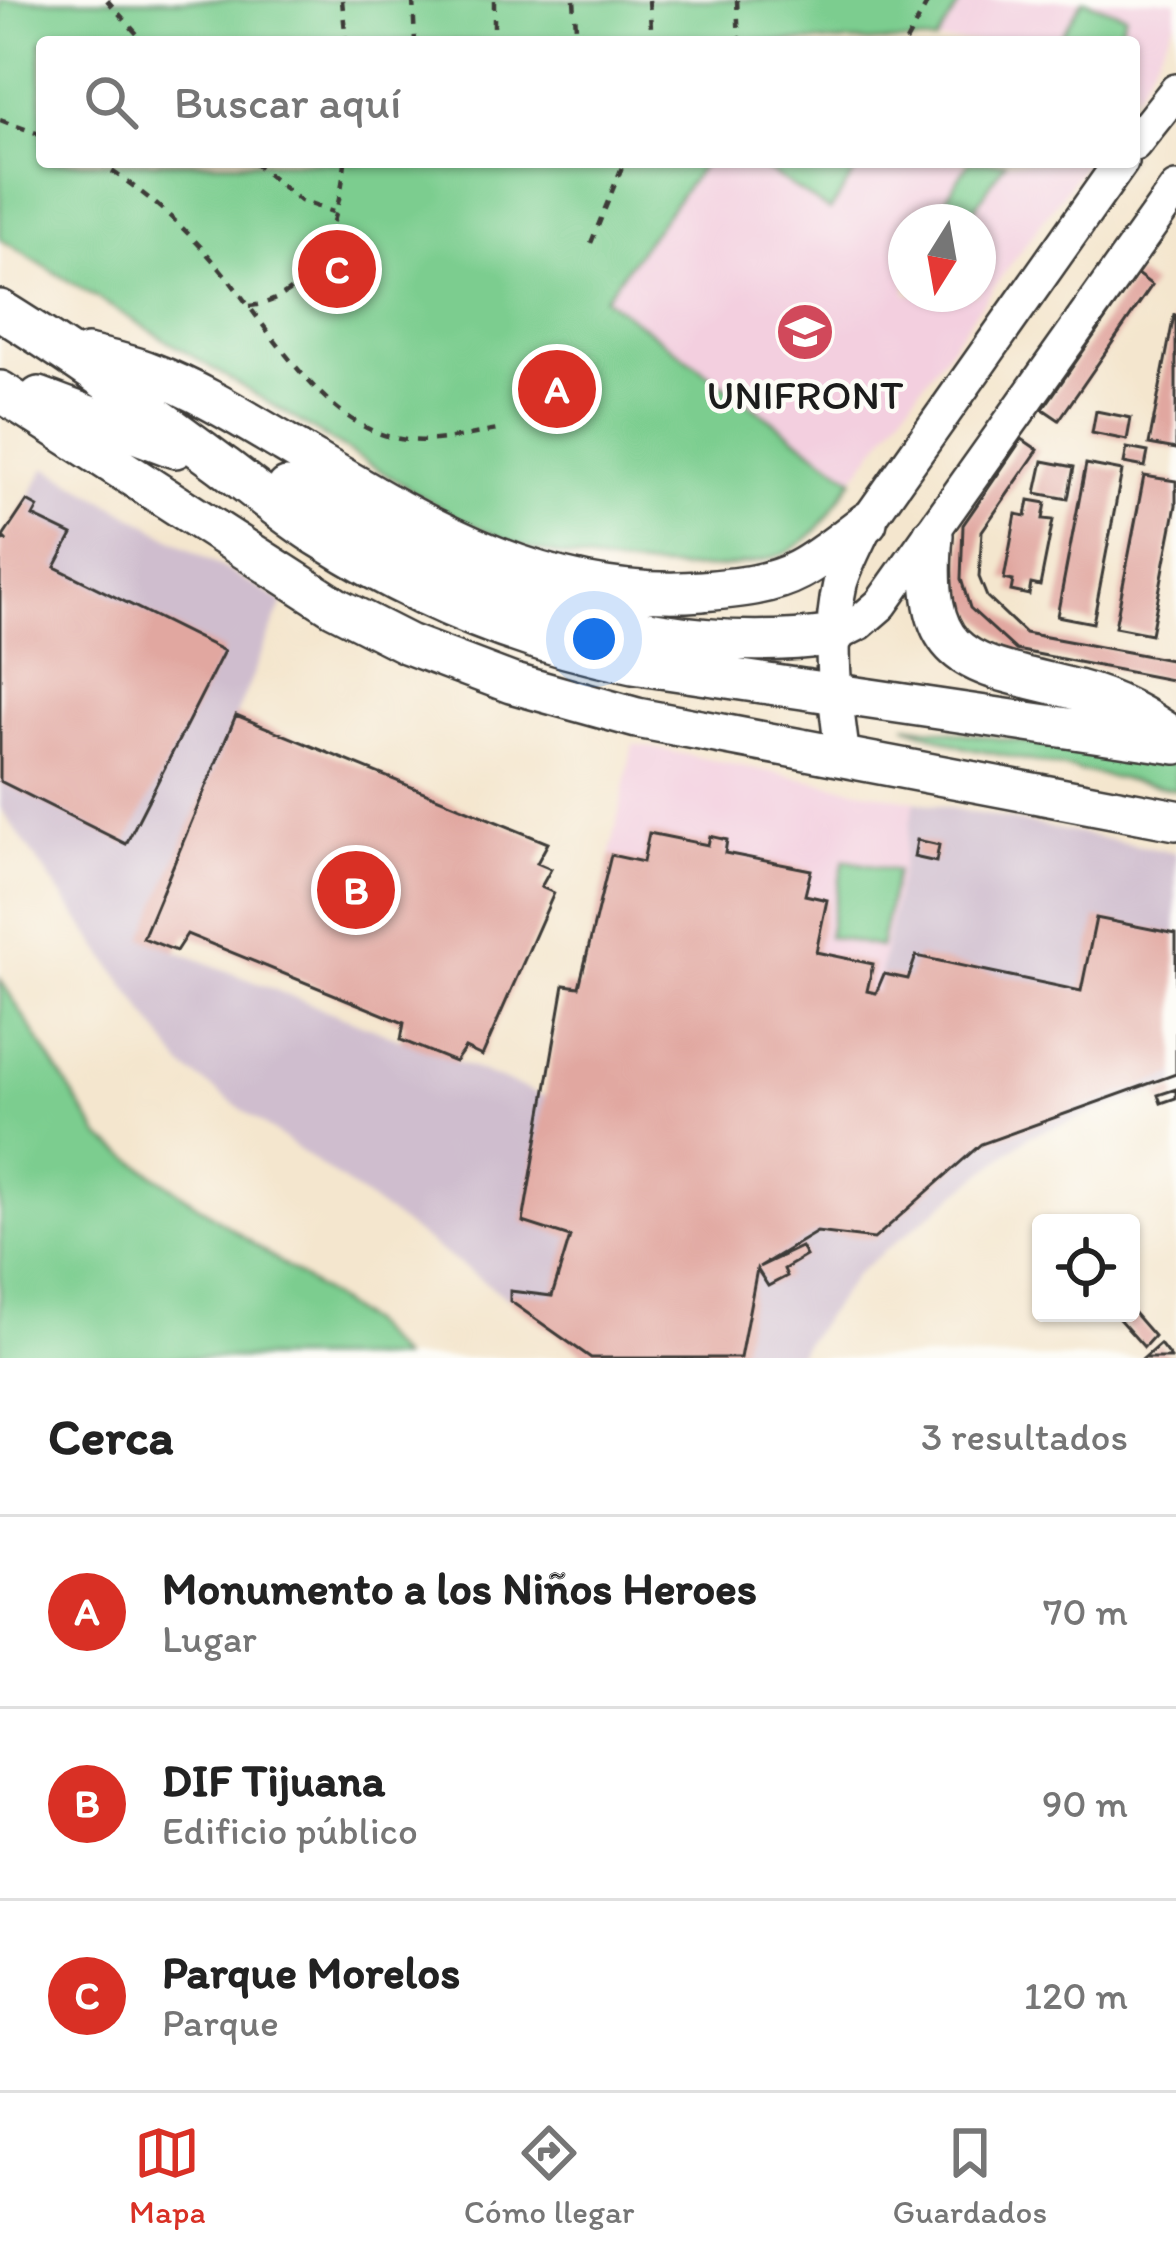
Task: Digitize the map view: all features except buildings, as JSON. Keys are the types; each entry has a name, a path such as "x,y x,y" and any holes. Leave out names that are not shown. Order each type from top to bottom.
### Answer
{"main road":[{"path":"1142,132 1176,61"},
{"path":"1142,132 1176,91"},
{"path":"843,757 834,693 835,635 842,580 866,522 1117,168"},
{"path":"0,387 284,487 465,578 585,616 716,642 783,643 835,635 881,604 1176,189"},
{"path":"0,310 60,347 318,537 491,626 589,655 1176,742"},
{"path":"60,347 147,371 212,400 422,525 471,549 529,570 602,587 681,592 751,587 798,571 866,522"},
{"path":"0,387 306,591 408,644 511,683 638,718 1176,820"},
{"path":"933,535 928,582 932,608 945,638 974,661 1003,674 1082,691 1138,712 1176,742"}],"path":[{"path":"107,0 139,36"},
{"path":"342,0 345,36"},
{"path":"413,0 415,36"},
{"path":"494,0 494,36"},
{"path":"574,0 577,36"},
{"path":"649,0 652,36"},
{"path":"737,0 739,36"},
{"path":"909,36 928,0"},
{"path":"0,120 36,134"},
{"path":"105,168 187,232 328,400 374,430 416,442 504,429"},
{"path":"260,168 300,201 334,212"},
{"path":"250,306 271,304 293,291 313,266 334,212 344,168"},
{"path":"590,243 621,168"}],"shaded area":[{"path":"962,0 1176,0 1176,20 1140,87 1140,36 940,36"},
{"name":"UNIFRONT","path":"700,168 763,168 830,211 857,168 1082,168 996,284 996,204 888,204 888,312 976,312 853,479 603,298"},
{"path":"46,467 283,602 144,938 548,1098 594,936 876,993 915,801 1176,853 1176,1085 1029,1136 857,1273 795,1358 591,1358 184,1068 0,808 0,548"},
{"path":"633,744 915,801 876,993 594,936"}],"green space":[{"path":"0,0 962,0 940,36 36,36 36,168 701,168 604,298 853,479 808,538 783,553 751,563 713,568 632,566 519,545 453,515 0,239"},
{"path":"1083,0 1126,15 1118,36 1061,36"},
{"path":"763,168 857,168 830,211"},
{"path":"965,168 1001,168 978,204 942,204"},
{"path":"905,725 1176,764 1176,790 966,748"},
{"path":"844,860 896,871 880,947 828,936"},
{"path":"0,979 100,1137 367,1323 400,1358 0,1358"}],"place":[{"name":"Parque Morelos","path":"337,269"},
{"name":"UNIFRONT","path":"805,332"},
{"name":"Monumento a los Niños Heroes","path":"557,389"},
{"name":"DIF Tijuana","path":"356,890"}]}
